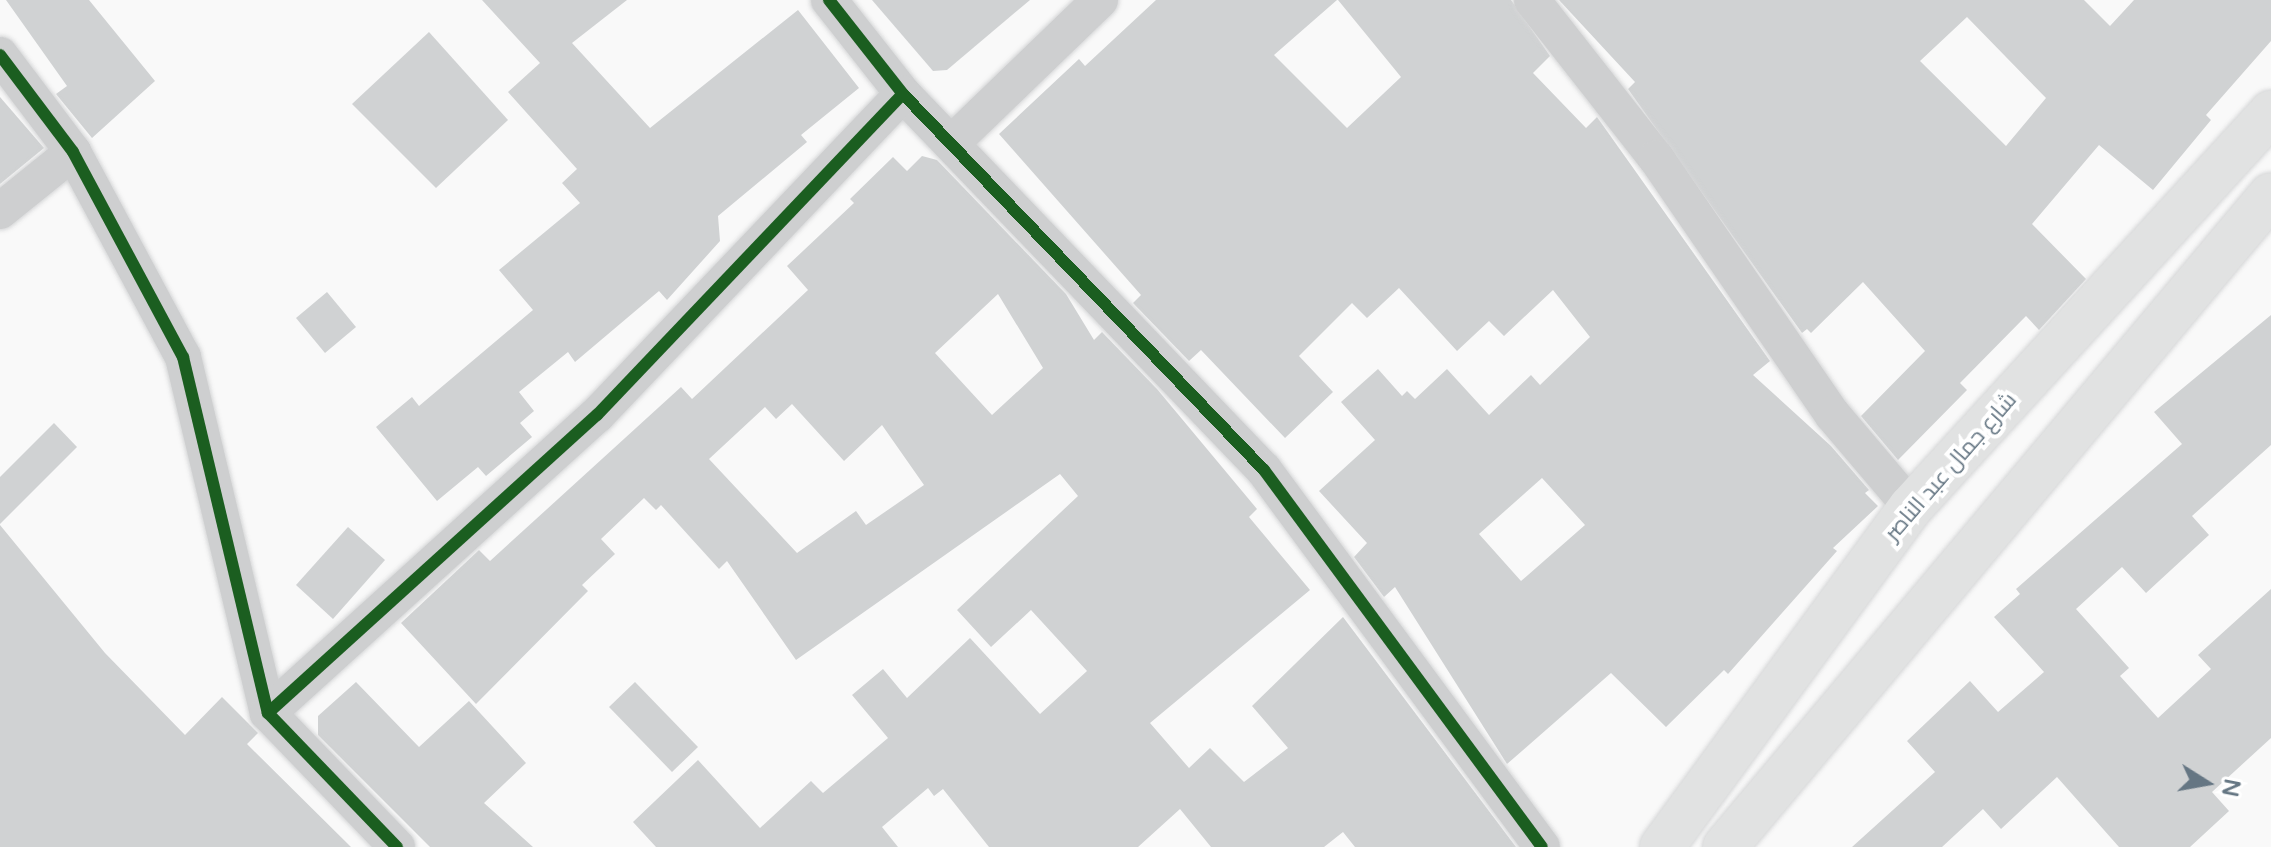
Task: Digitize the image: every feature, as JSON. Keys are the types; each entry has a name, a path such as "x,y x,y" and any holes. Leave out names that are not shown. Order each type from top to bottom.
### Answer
{"main road":[{"name":"شارع جمال عبد الناصر","path":"1662,847 1911,507 2271,113"},
{"path":"1737,841 2271,195"}],"street":[{"path":"829,0 903,94 954,141 1264,470 1542,847"},
{"path":"954,141 1100,0"},
{"path":"1532,0 1656,158 1832,414 1911,507"},
{"path":"0,55 73,152 183,357 268,713 397,847"},
{"path":"268,713 597,415 903,94"},
{"path":"0,211 73,152"}],"building":[{"path":"6,0 89,0 155,81 92,138 56,94 67,86"},
{"path":"482,0 627,0 572,43 650,128 798,10 859,88 801,135 807,142 718,216 720,241 667,300 659,291 575,362 568,352 519,392 534,411 520,423 532,437 486,476 478,467 437,501 376,427 412,397 419,406 533,310 499,270 580,203 562,183 577,169 508,92 540,63"},
{"path":"872,0 1030,0 947,70 933,71"},
{"path":"1156,0 1337,0 1274,55 1347,128 1401,77 1338,0 1511,0 1550,56 1533,73 1586,128 1597,117 1770,361 1753,375 1831,446 1869,490 1865,493 1878,506 1833,548 1837,551 1728,674 1724,670 1666,727 1611,673 1507,764 1395,587 1384,597 1354,557 1367,543 1319,491 1375,440 1341,402 1378,369 1402,396 1407,391 1415,399 1447,369 1489,415 1531,375 1540,385 1590,337 1553,290 1504,336 1489,321 1457,351 1399,288 1367,318 1352,303 1299,356 1333,392 1285,438 1201,350 1189,361 1133,303 1141,295 999,134 1079,59 1085,66","holes":["1542,478 1585,525 1521,581 1479,534"]},
{"path":"1559,0 2084,0 2110,26 2134,0 2271,0 2271,41 2206,115 2211,120 2153,190 2099,145 2032,224 2086,279 2039,330 2026,316 1960,383 1967,390 1898,460 1861,416 1925,351 1863,282 1811,333 1807,329 1802,333 1628,89 1635,82","holes":["1967,17 2046,98 2006,146 1920,61"]},
{"path":"429,32 508,120 436,188 352,104"},
{"path":"0,97 44,148 0,184"},
{"path":"922,156 937,160 1066,294 1094,340 1102,332 1157,389 1257,509 1249,517 1310,590 1150,723 1189,768 1210,748 1244,782 1288,748 1252,706 1343,617 1516,847 1355,847 1343,832 1324,847 1211,847 1180,809 1138,847 989,847 943,789 934,796 928,788 882,827 898,847 656,847 633,822 698,760 760,828 811,781 823,793 888,738 852,695 883,669 907,698 970,638 1040,714 1087,671 1031,610 991,647 957,610 1078,496 1060,474 796,660 727,561 719,569 661,505 656,510 644,498 601,539 615,554 582,585 588,591 476,704 401,623 479,550 490,561 681,387 692,399 808,290 787,266 854,203 850,199 893,157 907,171","holes":["998,294 1043,368 992,415 935,353","792,404 844,461 882,425 924,485 866,525 856,511 797,553 709,459 765,407 776,419"]},
{"path":"327,292 356,327 325,353 296,318"},
{"path":"2271,315 2271,445 2192,516 2209,535 2146,593 2122,567 2076,609 2129,668 2120,676 2158,718 2211,669 2198,655 2271,589 2271,738 2212,792 2229,811 2190,847 2119,847 2057,777 2001,829 1983,809 1942,847 1852,847 1935,772 1907,741 1970,681 1998,712 2044,672 1994,617 2020,594 2016,589 2182,444 2154,412"},
{"path":"54,423 77,447 0,524 0,477"},
{"path":"0,525 105,653 185,735 222,697 258,733 247,744 351,847 0,847"},
{"path":"348,527 385,560 333,619 296,585"},
{"path":"356,682 419,747 469,701 526,763 484,803 533,847 430,847 318,735 318,716"},
{"path":"635,682 698,747 672,772 609,707"}],"cycle path":[{"path":"829,0 903,94 1264,470 1542,847"},
{"path":"0,55 73,152 183,357 268,713 397,847"},
{"path":"268,713 597,415 903,94"}]}
